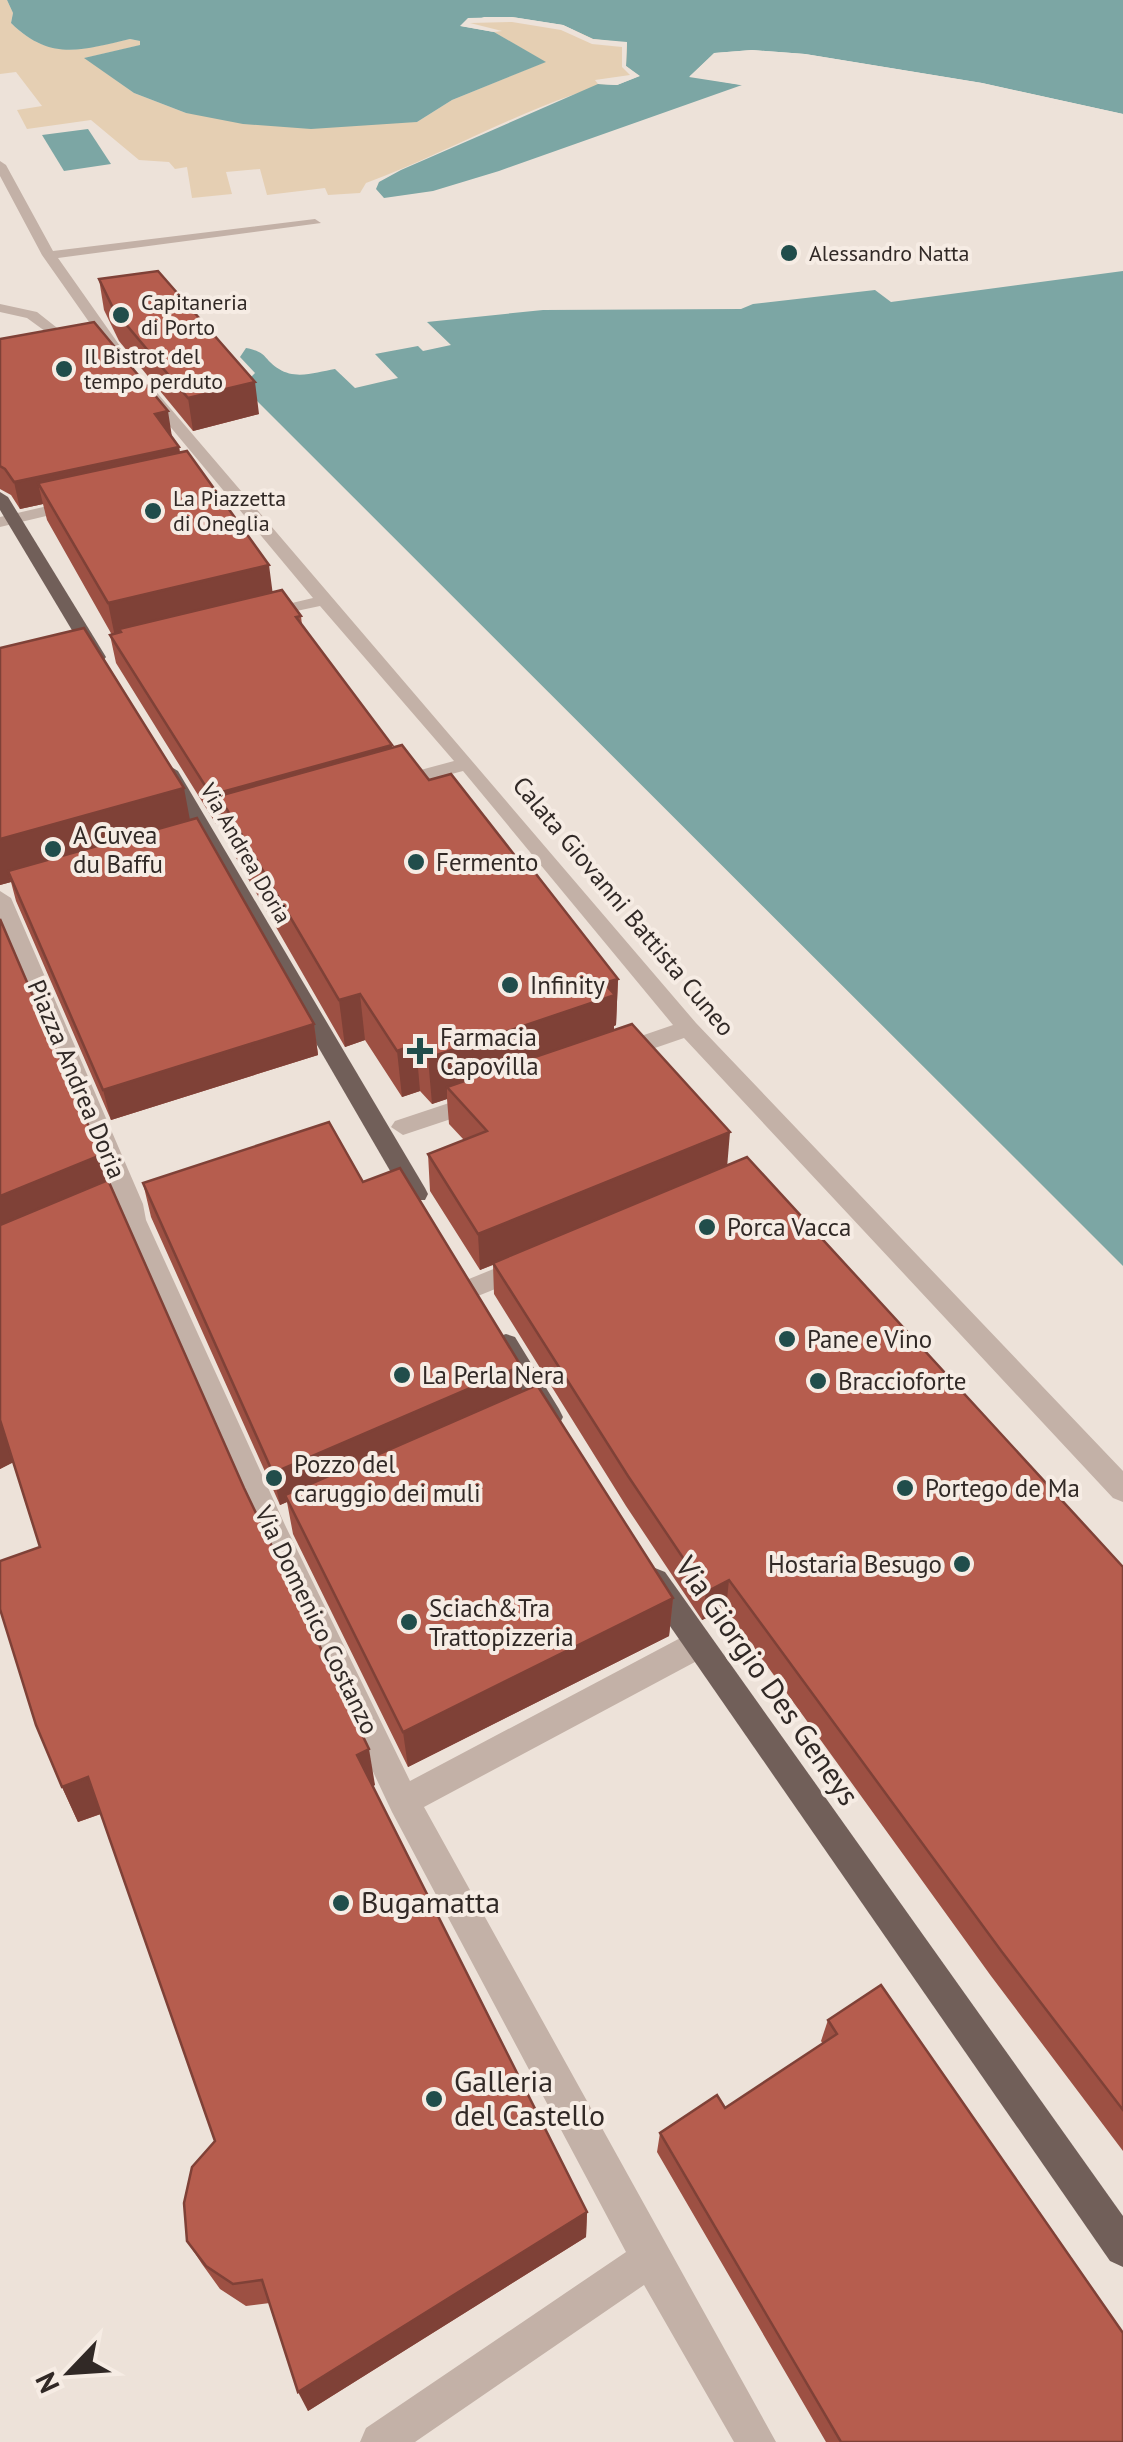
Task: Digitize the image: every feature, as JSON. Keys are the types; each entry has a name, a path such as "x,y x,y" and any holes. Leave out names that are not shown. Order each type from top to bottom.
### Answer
{"main road":[{"path":"0,497 7,520 97,659"},
{"name":"Via Andrea Doria","path":"157,752 392,1132"},
{"path":"392,1132 432,1220"},
{"path":"453,1254 534,1410 563,1438"},
{"name":"Via Giorgio Des Geneys","path":"634,1549 697,1645 1123,2248"}],"street":[{"name":"Calata Giovanni Battista Cuneo","path":"0,165 50,255 93,312 96,336 208,476 324,600 467,764 688,1028 1123,1490"},
{"path":"50,255 315,223"},
{"path":"0,308 32,315 54,331 71,334"},
{"path":"37,338 54,331"},
{"path":"7,520 103,499"},
{"path":"250,618 324,600"},
{"path":"380,787 467,764"},
{"name":"Piazza Andrea Doria","path":"6,894 127,1209"},
{"path":"600,1059 688,1028"},
{"path":"392,1132 493,1096"},
{"name":"Via Domenico Costanzo","path":"127,1209 280,1522 404,1801 650,2258 756,2442"},
{"path":"474,1288 545,1258"},
{"path":"404,1801 697,1645"},
{"path":"380,2442 650,2258"}],"sand":[{"path":"0,0 7,0 13,13 11,23 54,48 82,49 130,39 140,41 141,45 85,58 134,93 186,113 363,123 417,122 452,100 545,62 494,32 461,23 512,17 627,42 640,76 535,109 366,183 360,193 328,195 325,188 267,195 260,169 226,172 232,194 192,198 187,167 175,169 169,162 139,160 91,120 27,129 17,110 42,106 16,72 0,74"}],"water":[{"path":"7,0 1123,0 1123,114 982,83 805,54 752,50 715,53 690,76 742,85 499,171 433,191 384,198 376,189 379,182 401,170 598,84 617,85 639,76 626,66 627,43 593,39 563,25 484,17 461,26 494,32 546,62 452,100 417,122 311,129 243,124 186,113 134,93 84,58 140,45 140,41 130,39 67,50 40,44 11,23 13,13"},
{"path":"88,129 111,164 64,171 42,135"},
{"path":"1123,271 1123,1266 242,386 255,373 240,357 246,348 253,350 292,374 335,369 355,388 398,378 375,354 451,345 427,322 543,310 741,309 753,304 875,290 891,302"}],"pier":[{"path":"512,17 563,25 593,39 627,42 626,66 640,76 617,85 598,84 595,80 630,75 622,67 622,47 592,44 561,30 512,22 470,23 502,31 494,32 460,26 468,18"},
{"path":"752,50 805,54 982,83 1123,114 1123,119 980,88 804,59 717,58 698,72 727,75 747,86 689,77 714,53"}],"building":[{"path":"158,271 255,382 188,398 114,310 99,279"},
{"path":"94,322 168,411 155,414 179,447 14,482 0,466 0,339"},
{"path":"187,451 269,565 108,603 38,483"},
{"path":"282,590 301,616 296,617 392,745 211,795 110,635 121,632 119,629"},
{"path":"84,628 184,788 0,839 0,648"},
{"path":"402,745 429,780 451,774 523,866 529,865 618,979 604,983 615,995 428,1058 416,1044 397,1051 360,994 339,1000 219,796"},
{"path":"197,818 314,1024 103,1090 8,871"},
{"path":"0,919 101,1155 0,1196"},
{"path":"632,1024 730,1132 478,1234 428,1154 487,1131 447,1087"},
{"path":"329,1122 363,1182 400,1168 521,1366 273,1473 143,1183"},
{"path":"747,1157 1123,1567 1123,2110 729,1580 706,1592 493,1263"},
{"path":"108,1180 244,1488 369,1749 357,1755 587,2212 298,2392 262,2280 233,2284 206,2266 187,2241 184,2203 192,2167 215,2141 88,1777 62,1787 36,1725 0,1609 0,1561 40,1547 0,1420 0,1225"},
{"path":"537,1385 673,1598 403,1732 285,1495"},
{"path":"881,1985 1123,2333 1123,2442 841,2442 660,2133 717,2095 725,2108 837,2034 828,2020"}],"place":[{"name":"Alessandro Natta","path":"789,253"},
{"name":"Capitaneria di Porto","path":"121,315"},
{"name":"Il Bistrot del tempo perduto","path":"64,369"},
{"name":"La Piazzetta di Oneglia","path":"153,511"},
{"name":"A Cuvea du Baffu","path":"53,849"},
{"name":"Fermento","path":"416,862"},
{"name":"Infinity","path":"510,985"},
{"name":"Farmacia Capovilla","path":"420,1051"},
{"name":"Porca Vacca","path":"707,1227"},
{"name":"Pane e Vino","path":"787,1339"},
{"name":"La Perla Nera","path":"402,1375"},
{"name":"Braccioforte","path":"818,1381"},
{"name":"Pozzo del caruggio dei muli","path":"274,1478"},
{"name":"Portego de Ma","path":"905,1488"},
{"name":"Hostaria Besugo","path":"962,1564"},
{"name":"Sciach&Tra Trattopizzeria","path":"409,1622"},
{"name":"Bugamatta","path":"341,1903"},
{"name":"Galleria del Castello","path":"434,2099"}]}
